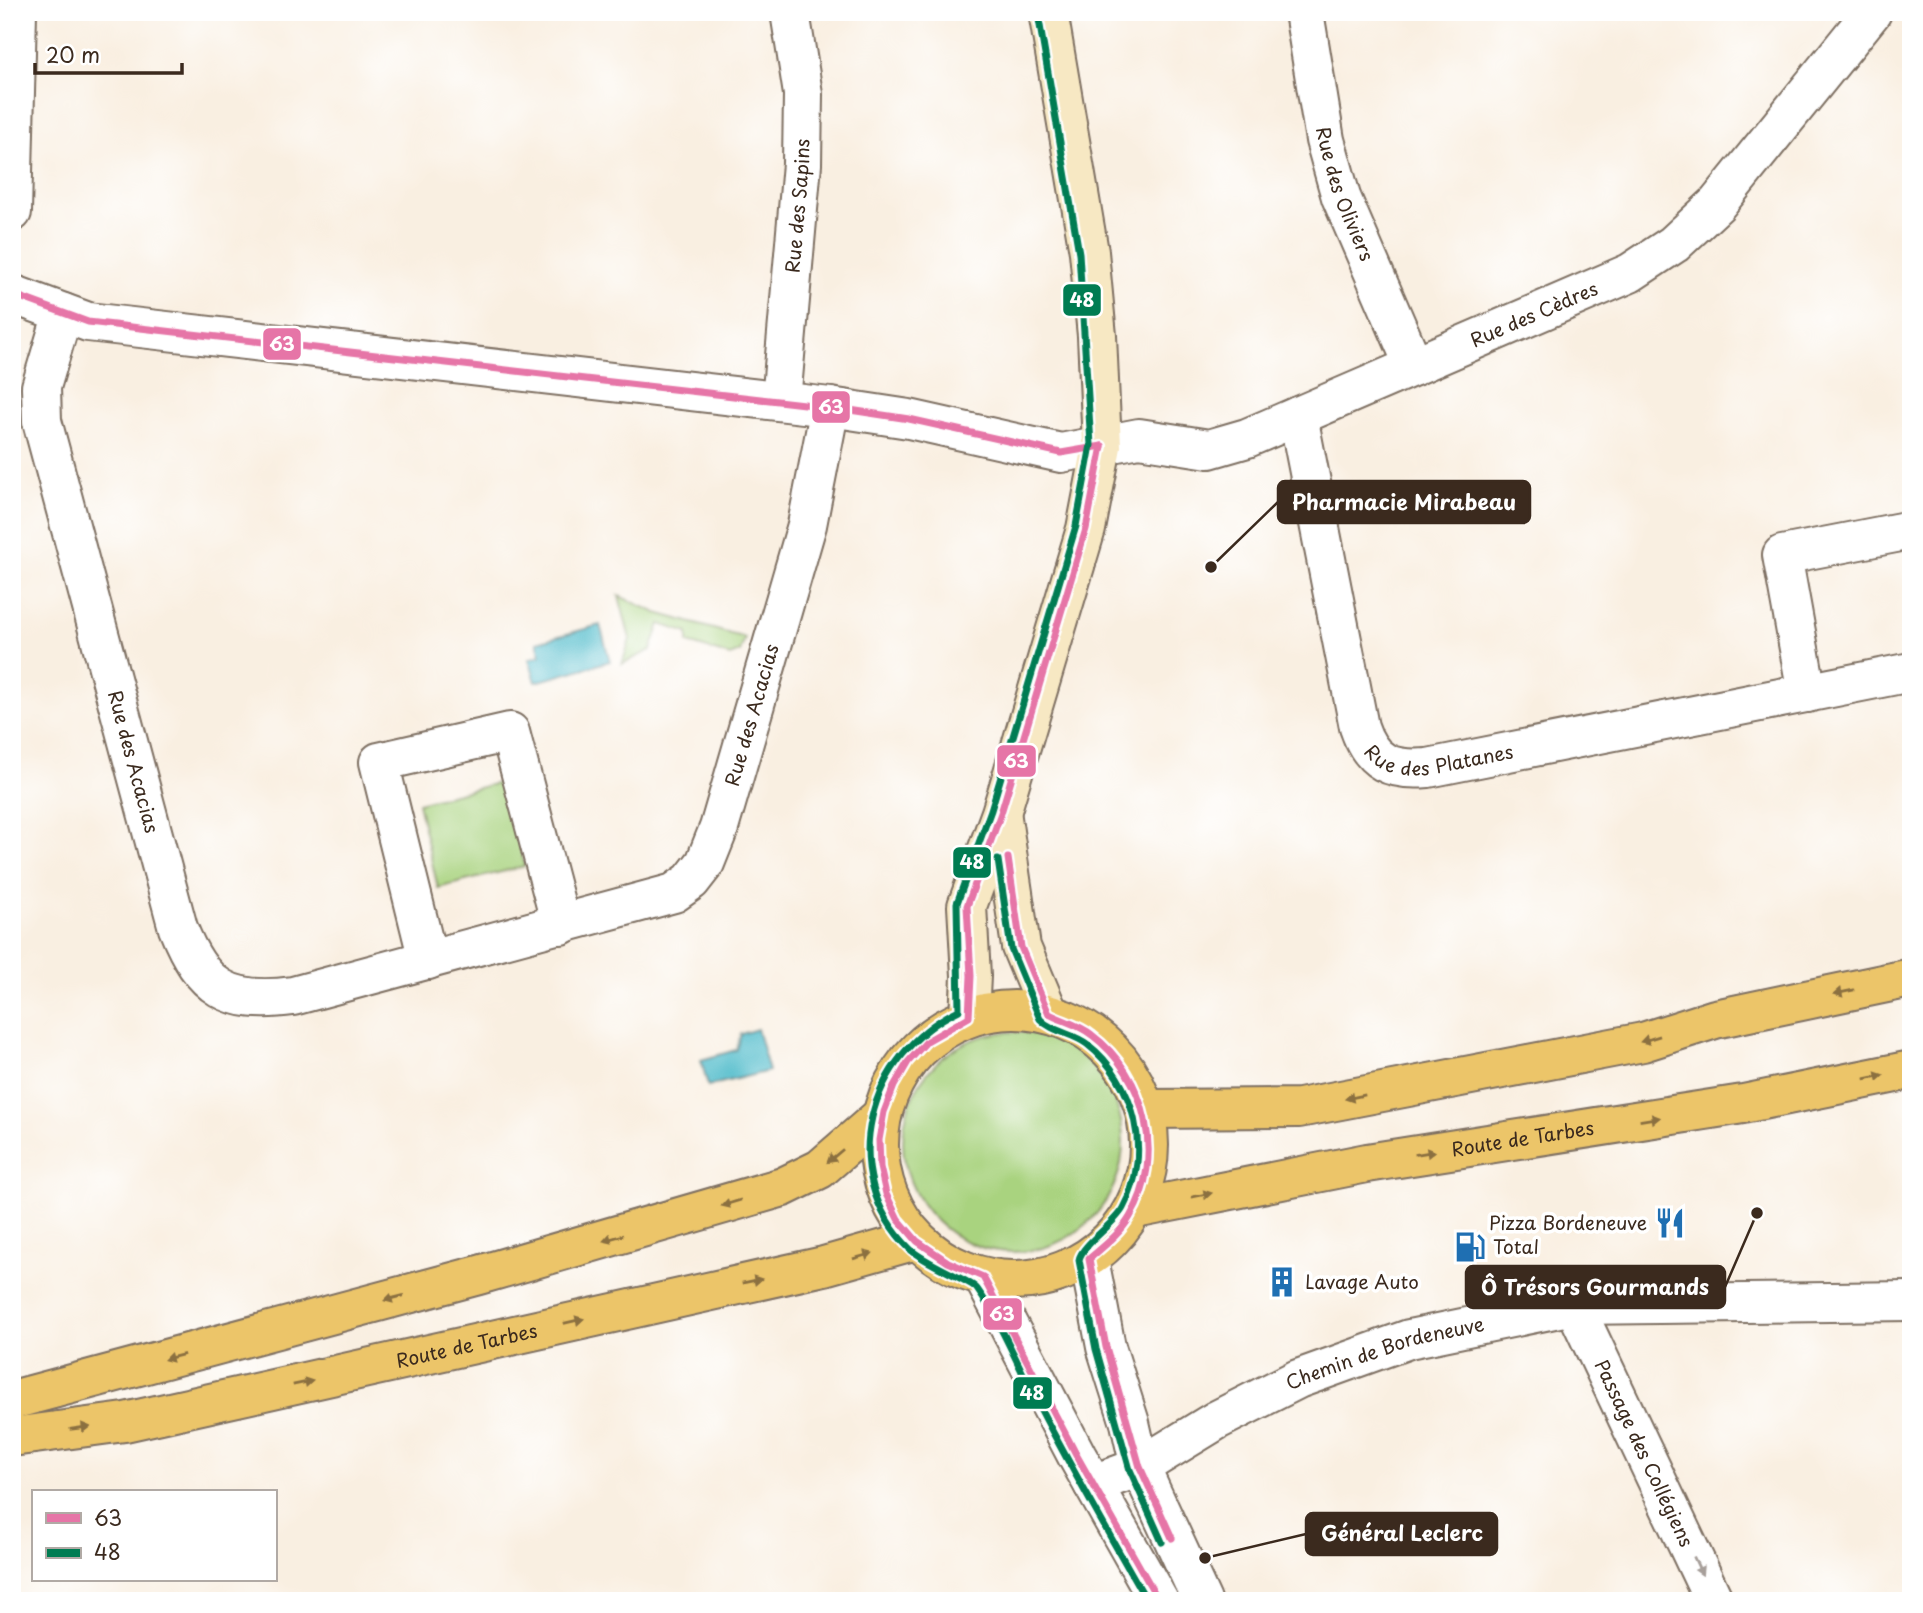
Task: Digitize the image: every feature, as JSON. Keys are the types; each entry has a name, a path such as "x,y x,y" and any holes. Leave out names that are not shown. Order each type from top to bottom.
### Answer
{"main road":[{"path":"969,1017 971,976 967,906 1001,813 1086,530 1102,446 1097,335 1089,252 1048,12"},
{"path":"1001,813 1021,947 1049,1014"},
{"path":"1145,1109 1299,1108 1643,1042 1716,1018 1911,978"},
{"path":"1009,1010 1049,1014 1092,1034 1125,1067 1145,1109 1149,1160 1135,1209 1115,1236 1089,1259 1037,1279 983,1277 947,1264 916,1240 891,1205 879,1163 880,1117 898,1074 928,1039 969,1017 1009,1010"},
{"name":"Route de Tarbes","path":"1135,1209 1367,1163 1743,1104 1911,1070"},
{"path":"12,1400 492,1272 783,1187 820,1169 880,1117"},
{"name":"Route de Tarbes","path":"12,1437 152,1416 846,1261 916,1240"}],"street":[{"path":"12,212 17,12"},
{"name":"Rue des Sapins","path":"781,401 802,164 803,94 790,12"},
{"name":"Rue des Oliviers","path":"1304,12 1325,140 1340,197 1414,366"},
{"name":"Rue des Cèdres","path":"15,295 88,322 830,407 909,419 1061,453 1139,438 1209,449 1247,438 1630,273 1674,244 1717,204 1872,12"},
{"name":"Rue des Acacias","path":"63,313 41,387 42,421 178,928 199,972 213,984 231,993 268,1000 293,996 561,925 674,893 691,881 705,863 727,804 807,525 830,407"},
{"name":"Rue des Platanes","path":"1298,416 1359,727 1368,750 1380,761 1404,769 1428,768 1911,672"},
{"path":"1807,693 1782,555 1911,530"},
{"path":"428,960 379,762 510,732 561,925"},
{"path":"1089,1259 1106,1347 1130,1423 1140,1467 1202,1601"},
{"path":"983,1277 1158,1601"},
{"name":"Chemin de Bordeneuve","path":"1093,1484 1140,1467 1217,1420 1298,1379 1409,1339 1574,1305 1911,1301"},
{"name":"Passage des Collégiens","path":"1574,1305 1714,1601"}],"green space":[{"path":"619,596 657,613 745,638 740,652 730,656 688,643 688,633 660,624 651,650 622,664 630,639"},
{"path":"502,782 525,866 438,888 418,803"},
{"path":"1024,1032 1055,1040 1074,1050 1091,1064 1105,1081 1115,1100 1121,1120 1121,1164 1115,1184 1105,1203 1091,1220 1074,1234 1045,1248 1002,1252 981,1248 961,1239 943,1227 928,1212 907,1174 903,1131 907,1110 916,1090 928,1072 943,1057 981,1036"}],"water":[{"path":"600,625 610,661 536,682 529,659 541,655 537,642"},
{"path":"757,1029 769,1071 708,1086 701,1060 736,1050 741,1034"}],"transit line":[{"name":"48","path":"1038,14 1079,253 1091,445 1076,526 991,810 957,903 959,1010 928,1030 902,1055 883,1085 872,1117 868,1152 873,1186 887,1219 910,1249 974,1286 986,1303 1065,1455 1147,1601"},
{"name":"63","path":"12,294 88,322 830,407 909,419 1061,453 1102,446"},
{"name":"63","path":"1102,446 1086,529 1001,813 967,906 971,976 969,1017 927,1041 908,1062 894,1086 884,1112 879,1140 880,1167 886,1194 898,1219 917,1241 948,1262 983,1277 1077,1456 1159,1601"},
{"name":"63","path":"1008,858 1021,947 1049,1014 1087,1032 1111,1052 1126,1072 1145,1119 1147,1169 1141,1194 1121,1229 1089,1259 1106,1347 1140,1467 1172,1538"},
{"name":"48","path":"998,860 1011,949 1040,1019 1050,1027 1081,1040 1104,1059 1117,1078 1134,1119 1137,1164 1132,1187 1119,1214 1085,1248 1079,1260 1096,1349 1130,1470 1162,1542"}],"place":[{"name":"Pharmacie Mirabeau","path":"1211,567"},
{"name":"Ô Trésors Gourmands","path":"1757,1213"},
{"name":"Pizza Bordeneuve","path":"1670,1223"},
{"name":"Total","path":"1470,1247"},
{"name":"Lavage Auto","path":"1282,1282"},
{"name":"Général Leclerc","path":"1205,1558"}]}
